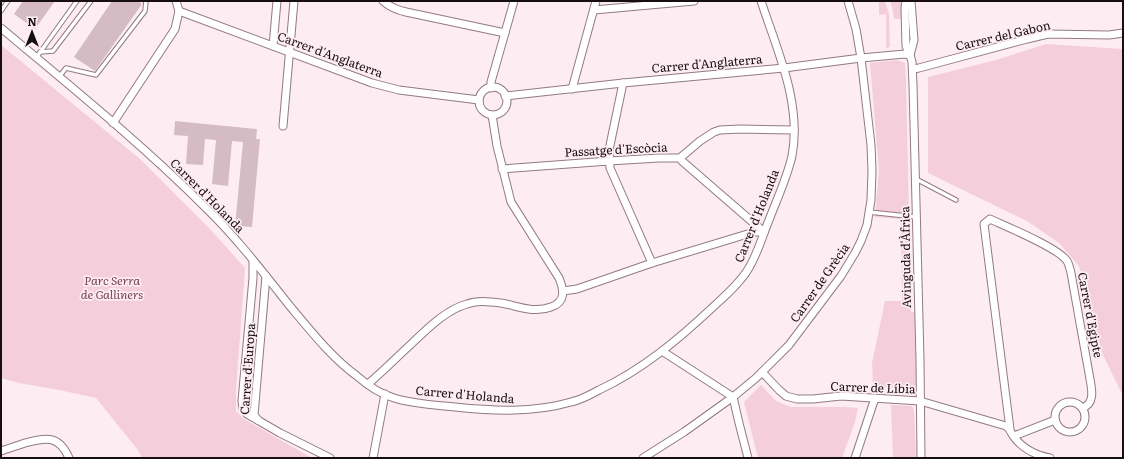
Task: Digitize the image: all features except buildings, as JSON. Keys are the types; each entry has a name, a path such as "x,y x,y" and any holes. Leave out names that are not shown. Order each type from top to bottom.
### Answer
{"street":[{"path":"113,123 175,29 179,11 176,1"},
{"path":"273,46 278,1"},
{"path":"283,126 294,1"},
{"path":"383,1 395,9 406,12 505,33"},
{"path":"491,88 491,82 514,1"},
{"path":"572,89 596,1"},
{"path":"594,10 694,1"},
{"name":"Carrer d'Holanda","path":"1,28 38,55 59,77 129,136 206,207 231,234 321,343 357,377 394,398 413,402 514,411 556,406 574,402 614,383 662,351 684,334 732,289 748,270 787,174 791,159 794,130 793,113 784,68 761,1"},
{"name":"Carrer de Grècia","path":"643,458 684,432 733,397 756,378 789,345 841,276 861,241 867,225 872,187 871,145 861,58 856,30 848,1"},
{"name":"Avinguda d'Àfrica","path":"906,1 906,46 910,55 913,69 918,248 921,458"},
{"name":"Avinguda d'Àfrica","path":"910,55 914,40 912,1"},
{"name":"Carrer d'Anglaterra","path":"179,11 372,84 479,100"},
{"name":"Carrer del Gabon","path":"913,69 1048,34 1109,35 1123,33"},
{"name":"Carrer d'Anglaterra","path":"505,96 784,68 861,58 905,54 910,55"},
{"path":"623,83 609,150 610,168 652,263"},
{"path":"491,88 500,89 505,96 507,101 506,106 503,111 498,114 488,114 481,108 479,100 483,92 491,88"},
{"path":"368,384 433,324 459,307 476,302 490,302 528,310 546,309 552,307 563,297 564,291 561,281 554,268 511,202 502,168 492,115"},
{"name":"Passatge d'Escòcia","path":"502,168 680,158 707,136 720,130 794,130"},
{"path":"680,158 764,232"},
{"name":"Carrer d'Egipte","path":"1012,433 984,224 990,219 1045,245 1067,260 1071,272 1091,384 1092,395 1090,403 1086,407 1082,408"},
{"path":"564,291 577,289 652,263 754,232 764,232"},
{"name":"Carrer d'Europa","path":"253,261 253,278 242,401 243,408 247,414 258,420"},
{"name":"Carrer d'Europa","path":"258,420 254,415 266,276"},
{"path":"662,351 733,397 748,458"},
{"name":"Carrer de Líbia","path":"762,372 786,396 797,399 841,396 920,400 1006,426 1021,445 1031,452 1050,458"},
{"path":"373,458 385,394"},
{"path":"855,458 875,398"},
{"path":"1072,402 1077,404 1082,408 1084,414 1082,425 1078,430 1073,432 1061,430 1057,426 1055,420 1057,409 1066,403 1072,402"},
{"path":"258,420 280,433 330,458"},
{"path":"1012,433 1055,420"},
{"path":"1,451 37,440 49,439 59,443 69,458"}],"lane":[{"path":"1,11 8,1"},
{"path":"38,55 77,1"},
{"path":"38,55 53,51 91,1"},
{"path":"59,77 66,68 96,75 145,11 146,1"},
{"path":"915,179 956,200"},
{"path":"869,212 916,217"}],"green space":[{"path":"879,1 885,1 889,14 890,47 886,48 886,14 879,15"},
{"path":"890,1 901,1 901,19 894,19"},
{"path":"1046,44 1123,49 1123,396 1102,353 1079,266 1059,243 1027,221 928,173 928,77 996,60"},
{"name":"Parc Serra de Galliners","path":"1,45 140,159 210,229 245,268 236,390 236,411 244,419 312,458 142,458 138,450 96,398 1,378"},
{"path":"897,60 905,63 906,79 911,312 915,312 916,385 910,389 873,386 872,363 885,301 902,301 901,219 875,217 879,170 870,63"},
{"path":"761,385 776,401 791,407 858,408 855,422 842,458 758,458 744,402"},
{"path":"891,405 912,406 914,411 916,458 893,458"}]}
